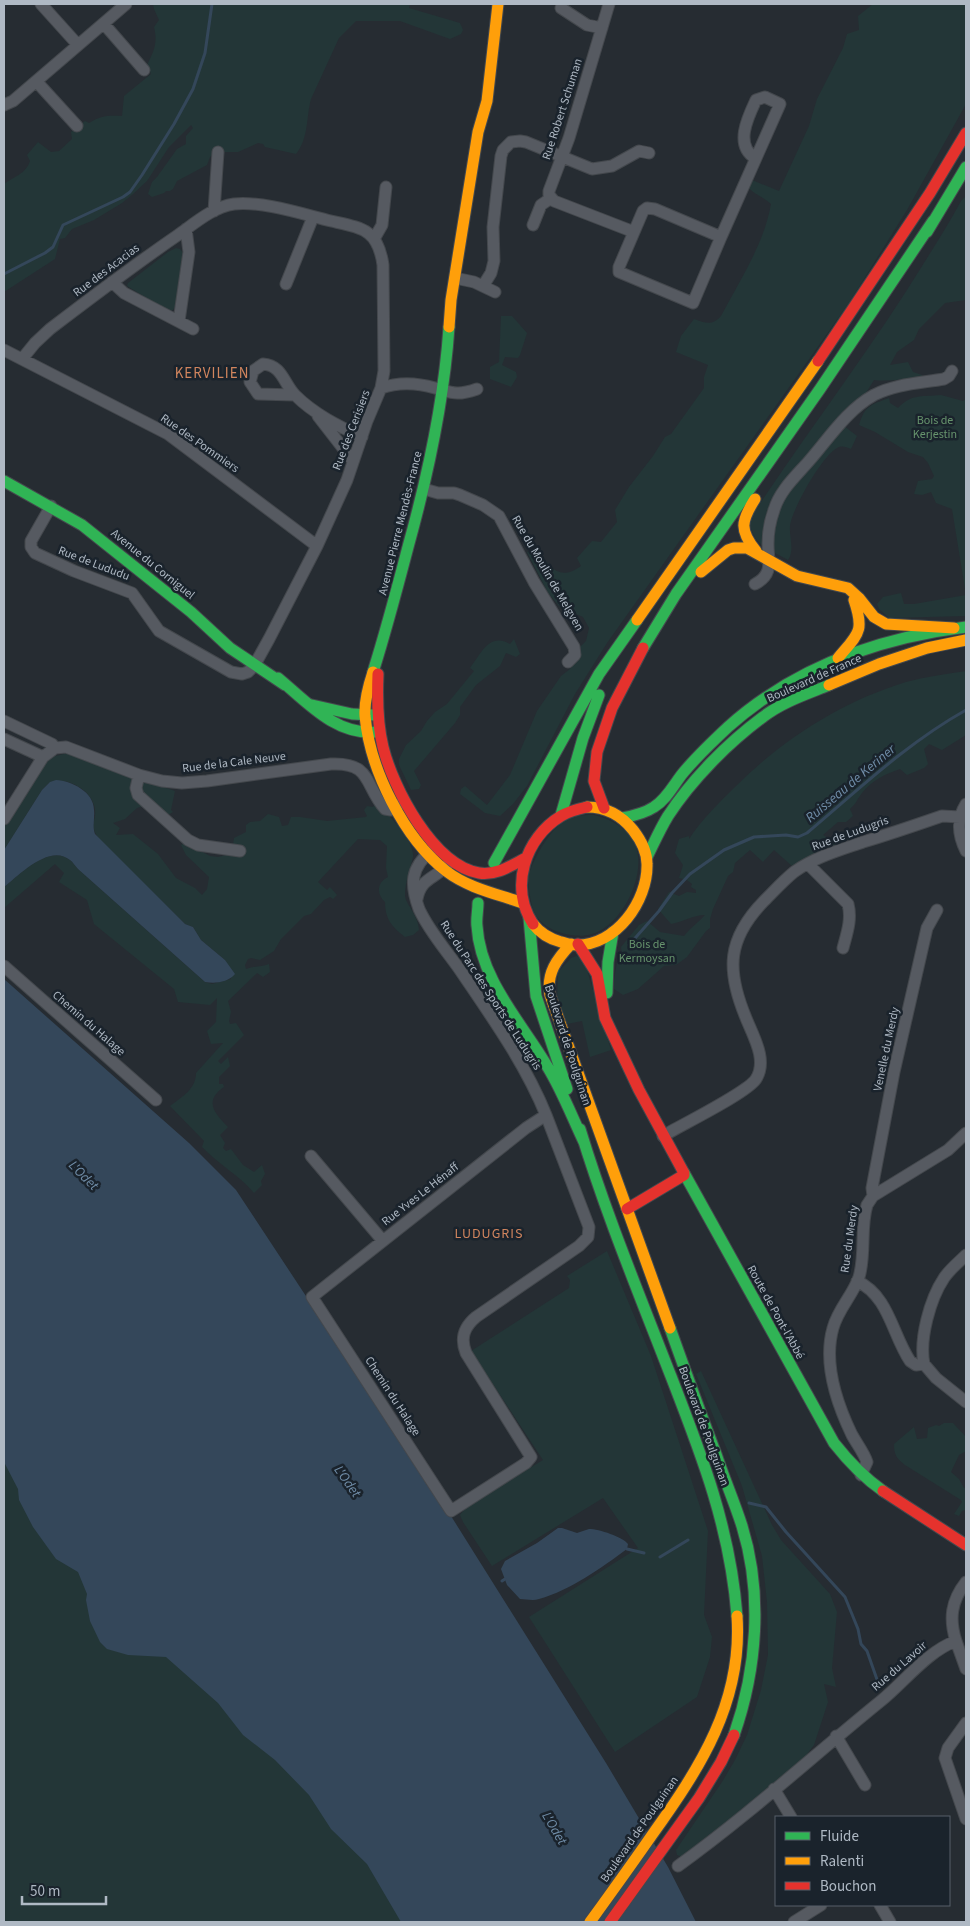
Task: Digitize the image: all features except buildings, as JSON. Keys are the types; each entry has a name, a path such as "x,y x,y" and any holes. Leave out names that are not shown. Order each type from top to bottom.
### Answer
{"main road":[{"name":"Avenue Pierre Mendès-France","path":"498,4 487,101 478,132 459,278 448,330 447,361 443,391 424,489 378,660 366,694 365,715 366,733 377,768 396,808 427,854 444,870 473,887 523,903"},
{"name":"Avenue Pierre Mendès-France","path":"492,66 500,43 508,4"},
{"path":"494,862 591,687 675,563 858,302 966,133"},
{"path":"954,628 886,624 880,622 870,615 863,603 844,586 816,582 788,572 756,551 744,536 742,523 745,514 864,337 966,168"},
{"path":"604,808 594,781 595,762 603,732 623,685 676,594 820,389 933,221"},
{"name":"Avenue du Corniguel","path":"4,481 97,537 191,612 228,633 256,662 332,723 354,732 380,731"},
{"name":"Avenue du Corniguel","path":"4,490 49,509"},
{"path":"676,594 729,549 737,548 756,551"},
{"path":"561,815 583,738 603,686 618,656 675,563"},
{"path":"838,658 856,638 861,628 859,615 850,590"},
{"name":"Boulevard de France","path":"622,818 644,812 656,806 698,756 745,713 791,682 838,658 878,643 915,634 966,627"},
{"name":"Boulevard de France","path":"647,856 667,817 691,784 716,758 764,716 795,699 872,666 927,648 966,640"},
{"name":"Avenue Pierre Mendès-France","path":"378,660 380,731 386,760 404,799 416,819 451,860 467,870 487,873 508,868 526,858"},
{"name":"Avenue du Corniguel","path":"311,705 352,714 379,715"},
{"path":"587,807 604,808 632,826 639,836 647,856 648,868 642,895 633,912 613,932 596,941 574,944 562,943 546,936 528,918 523,903 521,878 526,858 541,832 561,815 587,807"},
{"path":"478,903 475,922 476,935 485,964 554,1078 584,1142"},
{"name":"Boulevard de Poulguinan","path":"528,918 536,996 616,1233 688,1417 713,1492 731,1556 738,1608 738,1647 728,1699 723,1715 708,1747 673,1806 590,1922"},
{"name":"Route de Pont-l'Abbé","path":"613,932 606,984 611,1020 617,1044"},
{"name":"Route de Pont-l'Abbé","path":"574,944 597,974 605,1018 632,1077 684,1175 827,1432 840,1452 861,1475 966,1545"},
{"name":"Boulevard de Poulguinan","path":"574,944 553,965 549,976 548,989 742,1527 753,1584 755,1636 745,1700 728,1748 712,1778 610,1922"},
{"path":"627,1210 684,1175"}],"street":[{"path":"40,4 78,46"},
{"path":"4,105 13,101 126,4"},
{"name":"Rue Robert Schuman","path":"533,225 541,205 550,198 549,191 562,157 609,4"},
{"path":"561,8 588,25 602,28"},
{"path":"104,24 144,70"},
{"path":"36,81 77,126"},
{"path":"721,237 652,208 647,208 643,211 618,267 619,272 693,303 780,104 765,97 756,100 744,132 745,144 751,155 755,158"},
{"path":"483,286 491,273 494,261 494,210 503,150 511,142 520,141 585,167 598,169 612,166 639,151 649,153"},
{"path":"214,211 218,152"},
{"path":"374,239 382,226 386,187"},
{"path":"550,198 634,232"},
{"name":"Rue des Acacias","path":"22,359 34,343 50,329 112,282 186,229 225,206 245,204 268,207 355,226 374,239"},
{"path":"286,284 313,217"},
{"path":"179,321 190,252 186,229"},
{"name":"Rue des Cerisiers","path":"256,662 339,500 381,388 384,371 383,265 380,249 374,239"},
{"path":"459,278 495,292"},
{"path":"112,282 124,293 193,329"},
{"name":"Rue des Pommiers","path":"4,350 168,434 317,546"},
{"path":"384,371 404,384"},
{"path":"755,584 765,577 770,560 769,528 776,504 793,478 848,416 869,398 880,392 902,386 944,379 952,371"},
{"path":"381,388 404,384 435,388 456,394 477,389"},
{"path":"295,395 316,413 353,461"},
{"path":"316,413 362,437"},
{"name":"Rue du Moulin de Melgven","path":"424,489 438,493 460,494 483,505 499,516 534,582 574,647 575,655 568,662"},
{"name":"Rue de Lududu","path":"49,509 31,541 31,548 35,553 74,571 132,593 159,631 231,672 242,674 248,672 256,662"},
{"path":"4,721 52,744 55,748 43,757 4,818"},
{"path":"4,739 43,757"},
{"name":"Rue de la Cale Neuve","path":"55,748 74,749 139,775 169,782 190,783 331,764 346,764 356,767 364,774 385,809 391,810 396,808 416,819"},
{"path":"139,775 136,788 138,795 188,840 198,845 240,851"},
{"path":"396,808 404,799"},
{"path":"966,804 960,817 959,831 966,851"},
{"name":"Rue de Ludugris","path":"663,1136 736,1094 756,1079 760,1068 759,1051 744,1014 733,976 736,946 742,928 750,917 783,882 808,864 833,852 942,816 960,817"},
{"name":"Rue du Parc des Sports de Ludugris","path":"438,846 427,854 418,865 413,877 416,900 427,923 533,1084 579,1199 589,1232 588,1237 580,1246 476,1317 464,1331 463,1340 466,1353 531,1457 526,1463 451,1511"},
{"path":"416,900 421,885 444,870 451,860"},
{"path":"808,864 848,904 850,911 849,925 843,948"},
{"name":"Venelle du Merdy","path":"873,1196 872,1188 894,1072 927,928 937,910"},
{"name":"Chemin du Halage","path":"4,966 156,1100"},
{"name":"Rue Yves Le Hénaff","path":"312,1297 526,1128 546,1115"},
{"name":"Rue du Merdy","path":"861,1475 867,1462 852,1434 838,1400 832,1377 830,1353 831,1335 836,1320 857,1281 861,1260 865,1210 873,1196 948,1150 966,1133"},
{"path":"311,1156 383,1241"},
{"path":"966,1255 946,1275 934,1298 923,1339 922,1355 924,1364 936,1378 966,1402"},
{"path":"857,1281 868,1286 880,1300 910,1361 916,1365 924,1364"},
{"name":"Chemin du Halage","path":"312,1297 451,1511"},
{"path":"966,1582 955,1600 951,1624 966,1669"},
{"name":"Rue du Lavoir","path":"678,1866 722,1833 939,1649 956,1641"},
{"path":"966,1723 948,1748 945,1758 966,1819"},
{"path":"836,1736 865,1784"},
{"path":"774,1789 790,1816"},
{"path":"794,1922 819,1906"},
{"path":"881,1906 890,1922"}],"green space":[{"path":"153,4 410,4 409,8 460,23 463,30 461,34 450,39 400,21 356,21 339,38 311,99 305,134 296,154 265,147 263,144 258,143 238,152 216,152 210,157 207,165 177,181 173,189 152,197 148,194 152,182 177,149 186,144 186,136 193,128 191,125 169,147 147,181 133,194 94,220 72,229 65,238 60,239 55,259 4,292 4,184 26,169 30,161 27,155 38,142 51,152 59,151 72,139 71,132 85,121 89,123 104,116 122,116 124,96 151,74 147,65 155,47 154,27 159,20"},
{"path":"873,4 966,4 966,104 907,210 849,303 607,643 575,694 527,786 513,804 500,816 485,813 460,794 461,789 465,786 487,805 510,775 537,711 561,676 570,669 580,647 586,641 589,628 583,617 560,607 548,593 527,552 538,550 551,567 561,572 567,573 581,566 577,558 592,541 601,542 617,522 615,510 629,487 704,388 704,377 708,365 676,352 681,336 694,319 709,323 721,316 757,248 768,219 771,204 748,187 752,180 779,191 809,126 817,99 843,48 847,34 859,30 858,16"},
{"name":"Bois de Kerjestin","path":"966,196 966,300 945,303 919,329 914,340 897,352 890,365 908,362 913,372 922,375 923,378 874,380 864,396 839,422 857,436 851,449 841,447 831,453 816,472 796,508 790,526 791,552 788,560 767,549 757,540 749,520 882,328 961,201"},
{"path":"176,248 180,249 183,253 176,305 173,310 168,311 127,286 128,283"},
{"path":"501,316 512,316 527,333 518,358 505,357 502,365 516,372 517,377 511,387 490,379 490,367 499,362"},
{"name":"Bois de Kerjestin","path":"941,395 963,401 966,399 966,595 952,509 936,503 931,492 922,495 914,494 918,481 932,479 934,476 928,463 923,457 908,452 875,432 859,425 866,410 878,402 889,398 890,403 898,408 913,398"},
{"path":"901,593 904,604 966,595 966,616 889,618 879,609 877,604 883,597"},
{"path":"514,639 520,654 516,657 506,653 500,666 476,685 460,707 460,715 455,723 414,771 421,785 419,789 411,790 399,765 399,759 406,745 421,731 435,712 447,704 474,671 470,668 486,646 496,641 510,644"},
{"name":"Bois de Kermoysan","path":"966,671 966,735 942,750 929,744 924,749 928,764 924,768 907,775 900,769 884,775 870,784 850,809 853,816 846,822 838,822 823,835 840,841 836,846 792,866 774,850 763,862 750,850 735,863 733,872 728,876 713,909 710,928 687,957 676,965 664,966 638,989 623,995 614,989 618,957 622,955 621,947 639,925 647,921 660,932 684,936 705,915 671,924 658,909 669,892 679,896 687,892 696,893 696,890 691,887 692,884 687,880 679,878 683,865 675,853 679,839 689,836 689,839 711,812 753,770 773,753 814,724 859,700 906,682","holes":["891,744 889,751 876,769 863,778 848,783"]},
{"path":"68,753 175,791 171,810 173,812 168,815 152,803 137,808 125,819 113,823 120,828 116,835 133,834 158,854 176,878 195,888 202,895 207,889 209,877 186,855 181,845 185,843 210,856 218,857 238,852 233,845 234,838 246,832 246,825 250,822 260,821 268,814 279,817 282,826 288,825 291,817 327,821 366,817 364,810 367,806 373,807 376,804 394,821 410,843 413,857 405,895 419,930 413,935 405,937 396,930 386,913 385,902 380,895 379,888 384,879 388,877 386,868 387,846 380,840 358,839 318,882 327,890 330,887 337,895 333,899 330,897 324,900 311,914 304,916 281,939 274,951 260,960 248,959 245,965 246,969 269,964 270,972 263,977 257,973 228,1001 231,1012 230,1024 236,1023 244,1035 218,1061 221,1064 228,1057 230,1066 219,1077 219,1084 223,1084 224,1087 214,1097 213,1107 228,1127 220,1135 225,1143 223,1148 226,1151 231,1149 243,1165 254,1172 262,1165 265,1174 261,1181 262,1185 254,1193 202,1147 204,1141 170,1106 184,1096 191,1088 194,1084 196,1073 223,1043 211,1044 207,1031 216,1022 217,998 210,1005 178,1002 174,989 94,924 87,900 59,882 64,873 55,864 4,908 4,887 26,869 44,858 53,855 62,856 71,861 205,982 212,984 231,979 225,960 201,940 193,927 185,924 101,842 94,830 94,805 87,794 77,786 64,781 48,784 42,790 4,850 4,827 42,765 47,758"},
{"path":"594,815 614,823 630,836 636,848 638,861 637,876 625,906 615,919 604,928 585,936 566,934 547,926 535,914 530,896 528,877 539,851 558,826 572,817"},
{"path":"577,956 584,960 611,1050 590,1057 582,1021 567,1024 557,1002 558,972 571,958"},
{"path":"4,1157 561,1922 4,1922"},
{"path":"607,1251 651,1356 708,1531 704,1615 712,1637 710,1657 697,1697 615,1752 529,1617 638,1548 603,1498 492,1566 460,1515 467,1506 543,1460 471,1351 569,1288 570,1280 567,1276"},
{"path":"701,1371 772,1525 781,1540 830,1594 837,1612 832,1668 836,1687 824,1684 828,1702 814,1745 804,1758 748,1806 682,1857 677,1855 676,1850 722,1782 747,1735 761,1690 768,1655 767,1602 762,1556 742,1486 696,1374"},
{"path":"944,1423 953,1423 966,1437 966,1451 959,1455 951,1472 959,1479 964,1488 966,1487 966,1510 962,1511 959,1516 954,1514 962,1502 961,1500 905,1465 896,1456 894,1451 894,1444 914,1427 917,1439 927,1438 928,1428"}],"water":[{"path":"56,780 75,785 86,793 93,804 95,834 185,924 193,927 201,940 225,960 235,974 232,977 222,982 205,982 71,861 62,856 53,855 44,858 26,869 4,887 4,850 42,790 50,782"},
{"name":"L'Odet","path":"4,979 189,1143 236,1190 451,1516 606,1763 668,1867 696,1922 401,1922 367,1864 331,1829 309,1795 275,1760 243,1735 218,1703 166,1657 128,1655 107,1649 100,1642 90,1621 86,1600 87,1594 78,1572 56,1559 33,1527 19,1500 18,1489 4,1462"},
{"path":"558,1528 577,1533 589,1529 604,1532 625,1541 628,1544 627,1549 596,1571 563,1590 537,1600 520,1599 507,1585 501,1569 505,1561 537,1543"}],"waterway":[{"path":"4,274 53,247 63,225 130,192 174,124 193,89 205,53 212,4"},
{"name":"Ruisseau de Keriner","path":"629,945 690,874 724,850 754,837 786,835 798,837 807,833 903,752 966,710"},
{"path":"749,1503 766,1507 845,1597 858,1629 861,1644 867,1651 880,1688"},
{"path":"660,1557 688,1540"},
{"path":"627,1549 644,1553"}],"traffic: fast":[{"path":"927,232 966,167"},
{"path":"643,648 676,594 820,389 933,221"},
{"path":"373,672 396,594 428,466 439,411 449,327"},
{"path":"4,481 82,525 191,612 230,648 285,685"},
{"path":"494,863 599,674 637,620"},
{"path":"622,818 643,813 659,804 688,767 728,727 754,706 781,688 810,672 870,648 901,639 966,627"},
{"path":"278,678 334,723 361,732 375,732"},
{"path":"647,857 665,821 678,802 699,775 724,750 750,727 778,707 829,685"},
{"path":"561,815 583,738 599,695"},
{"path":"312,705 352,714 374,715"},
{"path":"478,903 477,926 486,964 503,999 552,1075 584,1142"},
{"path":"529,918 536,996 567,1089"},
{"path":"607,993 608,962 613,932"},
{"path":"580,1129 631,1275 711,1485 727,1549 737,1616"},
{"path":"684,1173 834,1443 857,1469 883,1491"},
{"path":"670,1328 742,1526 749,1552 755,1605 752,1658 742,1710 734,1735"}],"traffic: slow":[{"path":"449,327 451,300 478,132 487,101 498,4"},
{"path":"637,620 818,361"},
{"path":"755,499 747,513 744,525 747,537 756,551"},
{"path":"701,572 728,550 747,548 797,576 848,588 859,598 874,617 886,624 954,628"},
{"path":"838,658 858,632 859,619 854,600"},
{"path":"829,685 879,664 927,648 966,640"},
{"path":"373,672 365,705 368,737 382,780 403,822 416,840 446,871 464,882 483,890 523,903"},
{"path":"533,924 542,933 557,941 574,945 591,943 604,938 616,930 636,906 646,878 647,864 647,859 638,837 628,825 613,813 601,808 587,807"},
{"path":"571,944 561,955 551,973 550,995 670,1328"},
{"path":"590,1922 670,1810 702,1759 715,1733 733,1677 737,1647 737,1616"}],"traffic: jam":[{"path":"818,361 930,193 966,133"},
{"path":"604,808 594,781 597,752 612,708 643,648"},
{"path":"378,674 380,729 388,764 406,803 417,822 431,840 446,856 462,867 479,873 492,873 526,858"},
{"path":"533,924 526,910 522,895 524,864 530,850 548,825 564,814 587,807"},
{"path":"578,944 597,974 605,1018 639,1090 684,1173"},
{"path":"627,1209 684,1175"},
{"path":"883,1491 966,1545"},
{"path":"610,1922 699,1798 721,1762 734,1735"}],"district":[{"name":"KERVILIEN","path":"212,373"},
{"name":"LUDUGRIS","path":"489,1233"}]}
